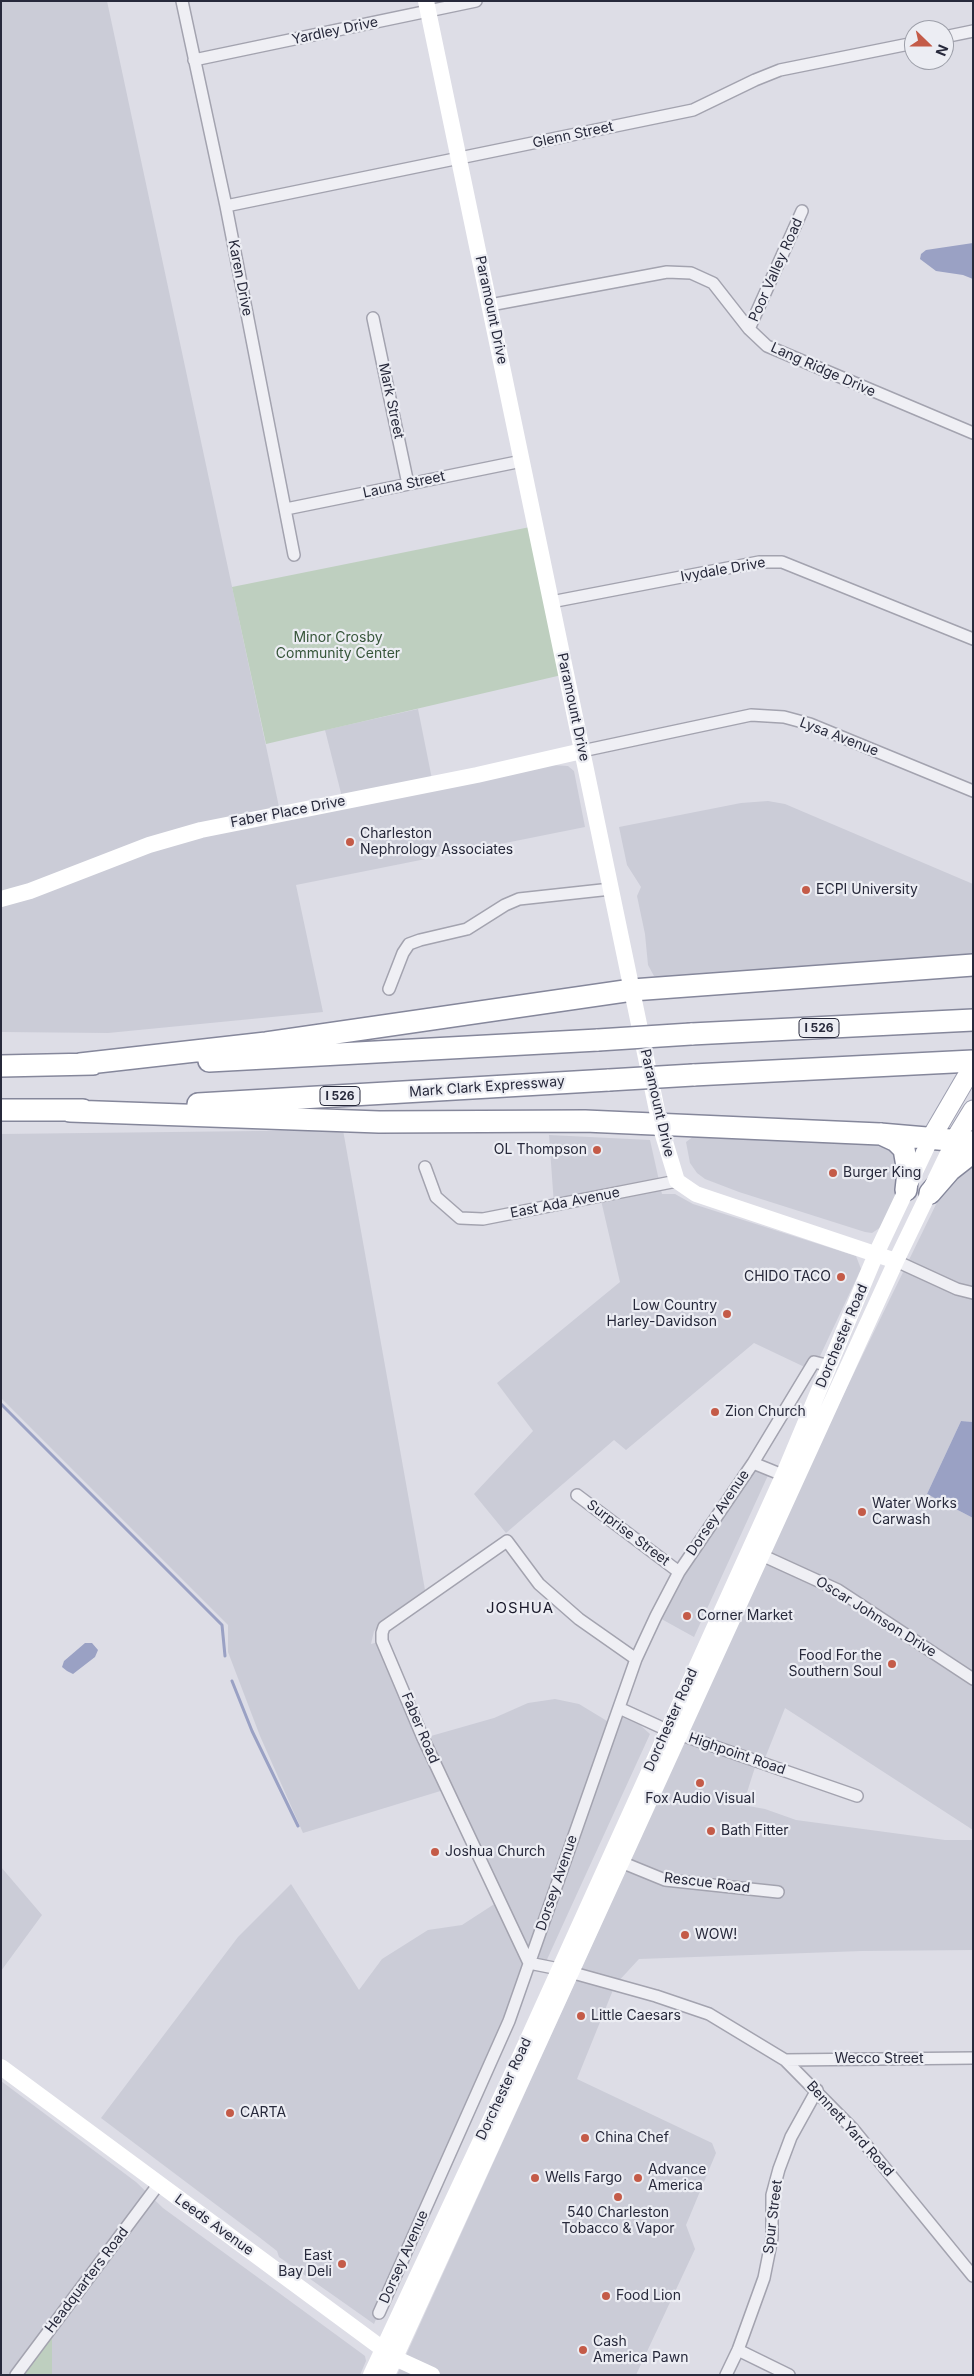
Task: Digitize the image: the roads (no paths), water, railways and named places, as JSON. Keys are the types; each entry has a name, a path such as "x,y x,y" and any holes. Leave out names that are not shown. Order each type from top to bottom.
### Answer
{"highway":[{"path":"80,1064 266,1042 632,990 966,963"},
{"name":"I 526","path":"1,1066 261,1060 691,1034 973,1020"},
{"name":"Mark Clark Expressway","path":"1,1110 70,1111 693,1075 973,1061"},
{"path":"70,1111 379,1122 585,1121 880,1134 963,1142"},
{"path":"880,1134 896,1141 904,1149 908,1172 906,1190"},
{"path":"930,1193 950,1170 973,1152"}],"main road":[{"name":"Dorchester Road","path":"931,1138 973,1066"},
{"name":"Dorchester Road","path":"963,1142 973,1110"}],"street":[{"name":"Karen Drive","path":"182,1 226,206 294,555"},
{"name":"Yardley Drive","path":"194,60 427,6 476,1"},
{"name":"Paramount Drive","path":"427,6 660,1125 677,1181"},
{"path":"954,35 973,31"},
{"name":"Glenn Street","path":"226,206 693,110 780,70 904,45"},
{"name":"Poor Valley Road","path":"749,329 802,211"},
{"name":"Lang Ridge Drive","path":"490,305 667,272 691,273 713,283 749,329 767,346 973,433"},
{"name":"Mark Street","path":"373,318 408,484"},
{"name":"Launa Street","path":"286,509 522,462"},
{"name":"Ivydale Drive","path":"551,602 759,562 782,562 973,639"},
{"name":"Lysa Avenue","path":"582,751 752,715 784,717 810,724 973,791"},
{"name":"Faber Place Drive","path":"1,899 30,891 149,845 202,830 477,775 582,751"},
{"path":"389,989 403,953 409,944 467,930 505,905 519,899 611,889"},
{"name":"Dorchester Road","path":"790,1478 830,1366 876,1254 931,1138"},
{"name":"Dorchester Road","path":"371,2375 389,2353 790,1478 930,1193 963,1142"},
{"name":"East Ada Avenue","path":"425,1167 436,1198 460,1218 483,1219 677,1181"},
{"path":"677,1181 696,1194 896,1261 956,1289 973,1293"},
{"name":"Dorsey Avenue","path":"379,2313 509,2021 636,1660 679,1572 753,1463 814,1362 830,1366"},
{"name":"Dorsey Avenue","path":"753,1463 790,1478"},
{"name":"Surprise Street","path":"577,1495 679,1572"},
{"name":"Faber Road","path":"529,1963 427,1746 382,1642 384,1627 507,1541 539,1584 579,1619 636,1660"},
{"name":"Oscar Johnson Drive","path":"755,1552 838,1590 973,1679"},
{"name":"Highpoint Road","path":"619,1708 673,1732 857,1796"},
{"name":"Rescue Road","path":"615,1860 665,1880 778,1892"},
{"name":"Bennett Yard Road","path":"529,1963 656,1996 709,2014 785,2060 817,2090 853,2129 973,2276"},
{"name":"Wecco Street","path":"785,2060 973,2058"},
{"name":"Leeds Avenue","path":"1,2068 389,2353 432,2375"},
{"name":"Spur Street","path":"726,2375 738,2350 764,2278 772,2238 772,2195 779,2169 791,2137 817,2090"},
{"name":"Headquarters Road","path":"16,2375 158,2185"},
{"path":"738,2350 788,2375"},
{"name":"Dorchester Road","path":"387,2375 389,2353"}],"water":[{"path":"973,243 973,279 963,275 936,271 920,259 921,254 926,250"},
{"path":"961,1421 973,1422 973,1518 927,1494"},
{"path":"85,1643 92,1643 98,1650 95,1657 73,1674 67,1671 62,1667 64,1661"}],"waterway":[{"path":"1,1404 222,1625 225,1656"},
{"path":"232,1681 252,1731 298,1826"}],"place":[{"name":"Charleston Nephrology Associates","path":"350,842"},
{"name":"ECPI University","path":"806,890"},
{"name":"OL Thompson","path":"597,1150"},
{"name":"Burger King","path":"833,1173"},
{"name":"CHIDO TACO","path":"841,1277"},
{"name":"Low Country Harley-Davidson","path":"727,1314"},
{"name":"Zion Church","path":"715,1412"},
{"name":"Water Works Carwash","path":"862,1512"},
{"name":"Corner Market","path":"687,1616"},
{"name":"Food For the Southern Soul","path":"892,1664"},
{"name":"Fox Audio Visual","path":"700,1783"},
{"name":"Bath Fitter","path":"711,1831"},
{"name":"Joshua Church","path":"435,1852"},
{"name":"WOW!","path":"685,1935"},
{"name":"Little Caesars","path":"581,2016"},
{"name":"CARTA","path":"230,2113"},
{"name":"China Chef","path":"585,2138"},
{"name":"Wells Fargo","path":"535,2178"},
{"name":"Advance America","path":"638,2178"},
{"name":"540 Charleston Tobacco & Vapor","path":"618,2197"},
{"name":"East Bay Deli","path":"342,2264"},
{"name":"Food Lion","path":"606,2296"},
{"name":"Cash America Pawn","path":"583,2350"}],"district":[{"name":"JOSHUA","path":"520,1608"}],"park label":[{"name":"Minor Crosby Community Center","path":"338,646"}]}
